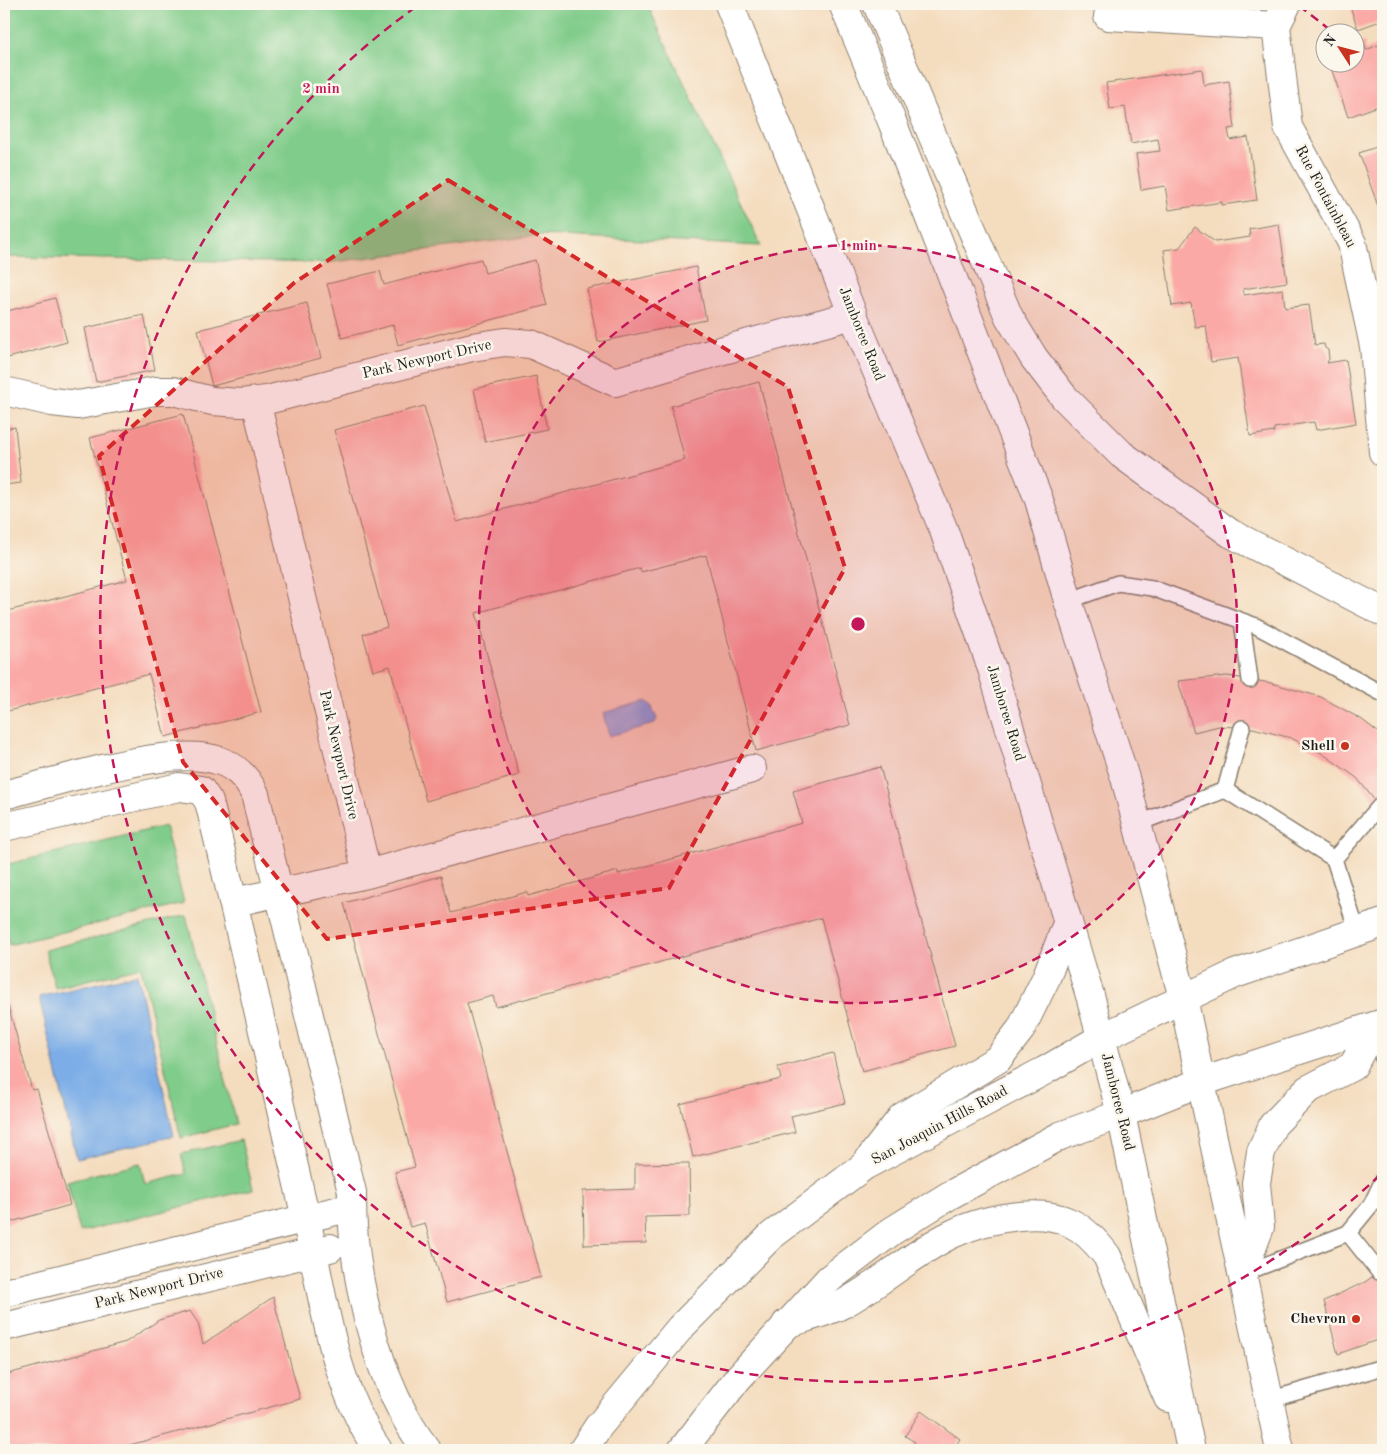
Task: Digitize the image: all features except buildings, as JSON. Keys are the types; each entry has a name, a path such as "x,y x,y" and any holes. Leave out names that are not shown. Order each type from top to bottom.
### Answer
{"street":[{"name":"Jamboree Road","path":"729,4 853,315 946,538 992,669 1068,921 1121,1114 1190,1450"},
{"path":"843,4 893,124 1038,500 1068,601 1139,823 1183,998 1280,1450"},
{"path":"878,4 1009,317 1034,358 1064,397 1121,454 1230,533 1383,612"},
{"path":"1108,16 1281,15"},
{"name":"Rue Fontainbleau","path":"1281,15 1288,127 1352,243 1374,346 1383,452"},
{"name":"Park Newport Drive","path":"4,391 52,402 78,405 155,391 173,391 212,401 241,403 256,401 472,347 505,342 531,344 615,382 853,315"},
{"name":"Park Newport Drive","path":"256,401 367,874"},
{"path":"4,795 169,756 199,757 220,761 246,777 255,794 352,1192 353,1242 382,1367 401,1410 429,1449"},
{"path":"201,790 220,761"},
{"path":"234,902 367,874 752,769"},
{"path":"4,827 179,787 201,790 209,802 234,902 306,1217 327,1323 351,1400 378,1450"},
{"path":"864,1166 902,1117 998,1059 1021,1029 1046,978 1068,921"},
{"name":"San Joaquin Hills Road","path":"584,1450 598,1427 680,1328 771,1236 864,1166 1044,1071 1101,1038 1183,998 1235,974 1383,922"},
{"path":"682,1450 739,1377 786,1324 830,1279 892,1231 950,1194 1060,1136 1201,1082 1379,1024"},
{"path":"1242,1274 1260,1227 1256,1183 1260,1152 1273,1125 1307,1090 1353,1066 1379,1024"},
{"path":"4,1293 352,1207"},
{"path":"786,1324 842,1304 939,1239 965,1227 997,1218 1040,1214 1059,1217 1092,1236 1107,1256 1190,1450"},
{"name":"Park Newport Drive","path":"4,1327 353,1242"},
{"path":"567,1450 598,1427"}],"lane":[{"path":"1068,601 1118,583 1152,588 1256,626 1383,694"},
{"path":"1242,621 1250,680"},
{"path":"1225,790 1242,728"},
{"path":"1139,823 1225,790"},
{"path":"1225,790 1334,859 1357,931"},
{"path":"1334,859 1380,806"},
{"path":"1379,1024 1383,1058"},
{"path":"1242,1274 1348,1233 1371,1205 1383,1180"},
{"path":"1348,1233 1379,1272"},
{"path":"1269,1400 1383,1367"}],"highlighted area":[{"path":"448,180 788,387 845,568 669,888 327,939 183,762 99,456 294,283"}],"green space":[{"path":"4,4 647,4 761,246 541,235 326,263 4,257"},
{"path":"165,826 184,903 9,945 4,921 4,865"},
{"path":"186,915 236,1124 181,1138 141,967 55,988 45,950"},
{"path":"241,1140 253,1189 80,1232 67,1181 140,1163 145,1184 186,1174 181,1154"}],"water":[{"path":"646,701 651,705 657,719 654,724 609,736 603,713"},
{"path":"137,974 174,1136 77,1159 39,997"}],"place":[{"name":"Shell","path":"1345,746"},
{"name":"Chevron","path":"1356,1319"}]}
